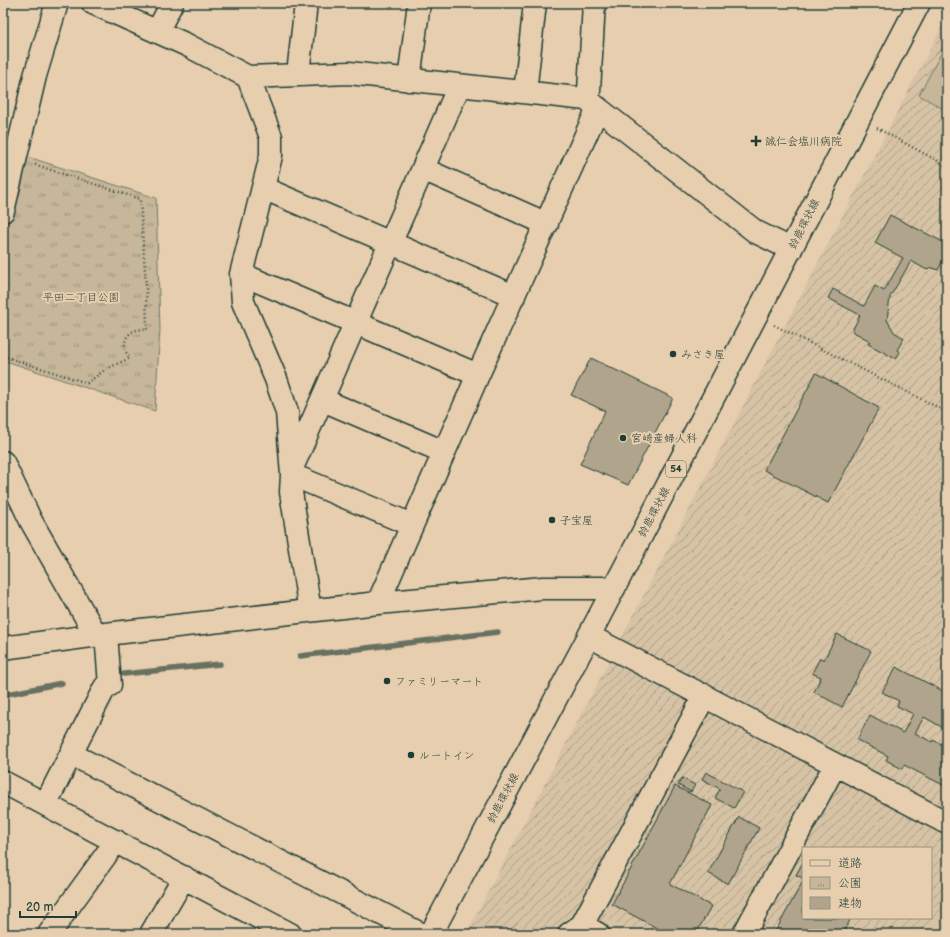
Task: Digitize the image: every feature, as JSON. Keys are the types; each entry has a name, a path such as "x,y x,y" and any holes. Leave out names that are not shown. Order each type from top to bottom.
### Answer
{"street":[{"path":"3,211 35,76 57,3"},
{"path":"92,3 187,45 248,77 349,73 525,92 592,103 756,232 791,249"},
{"path":"157,32 172,3"},
{"path":"298,74 306,3"},
{"path":"409,80 419,3"},
{"path":"525,92 535,3"},
{"path":"378,603 478,375 547,224 592,103 588,91 594,3"},
{"name":"鈴鹿環状線","path":"431,934 589,636 919,3"},
{"path":"248,77 271,137 271,156 241,274 243,302 276,379 287,412 292,472 291,492 310,611"},
{"path":"292,472 459,86"},
{"path":"423,169 547,224"},
{"path":"263,188 514,296"},
{"path":"241,274 478,375"},
{"path":"323,400 444,452"},
{"path":"3,462 31,521 101,634 110,685 105,687 46,803"},
{"path":"292,472 412,525"},
{"path":"3,648 101,634 378,603 542,588 614,588"},
{"path":"589,636 705,695 947,823"},
{"path":"583,931 705,695"},
{"path":"71,754 421,934"},
{"path":"744,934 835,765"},
{"path":"3,782 46,803 290,934"},
{"path":"49,934 116,841"},
{"path":"151,934 184,877"}],"path":[{"path":"859,118 947,166"},
{"path":"3,356 87,383 106,369 130,358 125,350 124,342 127,336 134,330 140,328 146,330 146,286 140,199 15,159"},
{"path":"756,316 947,412"}],"shaded area":[{"path":"947,17 947,934 466,934"}],"green space":[{"path":"947,42 947,111 919,95"},
{"name":"平田二丁目公園","path":"25,156 156,198 160,329 155,411 3,360 3,241 18,177"}],"building":[{"path":"890,215 947,244 947,252 938,270 930,267 927,270 911,261 890,297 887,320 894,332 904,338 897,350 900,352 896,359 868,344 870,341 852,331 860,315 828,298 833,289 864,306 875,286 884,291 903,258 875,243"},
{"name":"宮崎産婦人科","path":"591,358 673,398 628,485 580,464 605,411 571,395"},
{"path":"816,373 879,408 828,503 764,470"},
{"path":"837,634 871,651 842,707 814,692 821,677 812,673 820,658 824,660"},
{"path":"896,667 947,693 947,730 924,717 915,733 932,742 933,740 947,747 947,787 904,765 902,769 886,760 888,756 857,740 870,715 903,733 913,714 897,706 899,701 882,692"},
{"path":"706,772 743,792 734,808 715,798 720,789 702,779"},
{"path":"682,778 695,785 691,792 678,785"},
{"path":"675,786 712,805 670,884 711,906 696,934 668,934 612,904"},
{"path":"739,817 759,828 728,884 708,873"},
{"path":"802,864 802,878 796,875"},
{"path":"802,883 802,919 850,919 843,934 774,934"}],"waterway":[{"path":"300,656 498,632"},
{"path":"124,674 220,664"},
{"path":"3,695 62,683"}],"place":[{"name":"誠仁会塩川病院","path":"756,141"},
{"name":"みさき屋","path":"673,354"},
{"name":"宮崎産婦人科","path":"623,438"},
{"name":"子宝屋","path":"552,520"},
{"name":"ファミリーマート","path":"387,681"},
{"name":"ルートイン","path":"411,755"}]}
